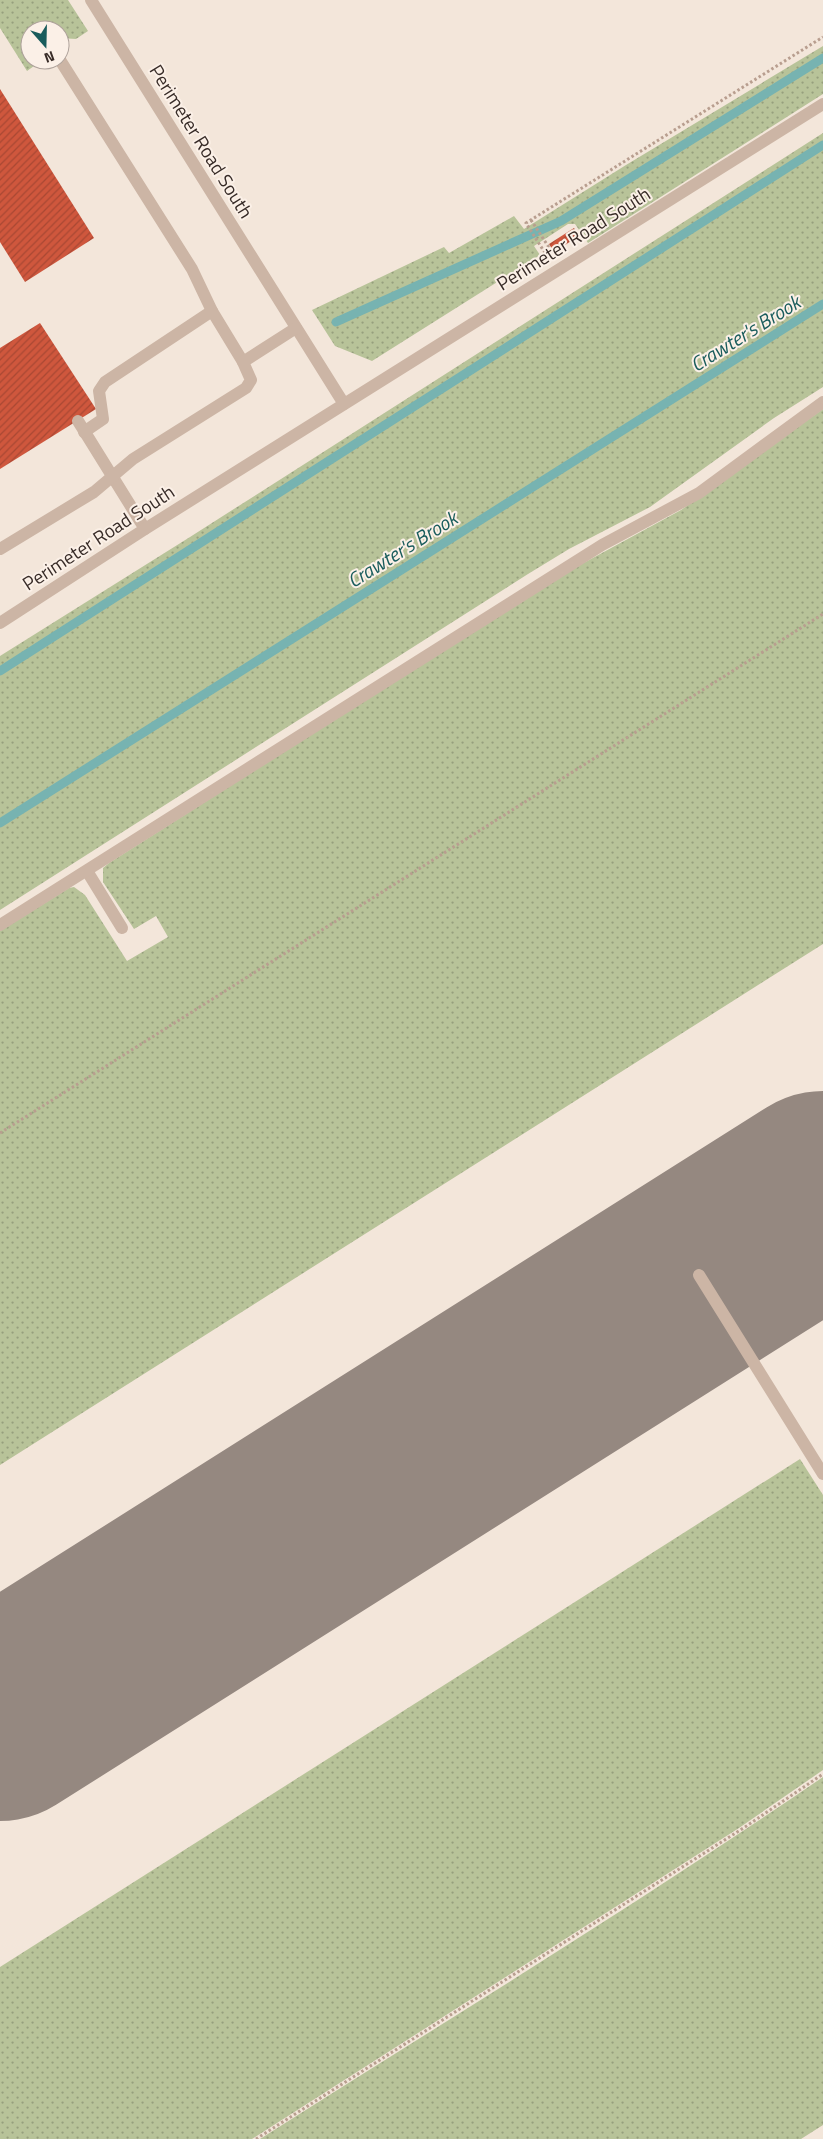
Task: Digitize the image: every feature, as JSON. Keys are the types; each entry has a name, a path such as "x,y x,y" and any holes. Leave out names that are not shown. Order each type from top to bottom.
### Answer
{"lane":[{"name":"Perimeter Road South","path":"91,0 344,404"},
{"path":"0,549 94,492 133,459 246,388 251,380 248,370 212,311 192,269 66,70"},
{"name":"Perimeter Road South","path":"1,620 823,104"},
{"path":"145,529 81,426 103,418 99,391 105,382 212,311"},
{"path":"243,362 296,328"},
{"path":"0,926 602,545 699,493 823,402"},
{"path":"87,871 122,928"},
{"path":"699,1275 823,1474"}],"path":[{"path":"540,245 526,223 823,37"},
{"path":"531,220 546,243"},
{"path":"0,1133 823,614"},
{"path":"256,2139 745,1827 823,1774"}],"green space":[{"path":"0,0 68,0 88,31 76,39 70,39 70,20 20,20 20,60 0,28"},
{"path":"823,46 823,94 588,243 575,224 568,224 534,246 540,255 372,361 335,346 312,310 444,247 449,253 514,216 524,229"},
{"path":"823,133 823,387 774,418 650,507 569,549 528,574 0,910 0,656"},
{"path":"823,409 823,944 0,1465 0,931 69,888 74,887 85,895 127,961 168,937 156,916 134,929 103,882 103,868 567,572 681,510"},
{"path":"800,1459 823,1495 823,1770 739,1828 252,2139 0,2139 0,1967"},
{"path":"823,1777 823,2125 801,2139 260,2139 614,1915"}],"building":[{"path":"0,89 94,238 25,282 0,242"},
{"path":"574,228 579,236 554,252 549,244"},
{"path":"40,323 96,409 0,469 0,348"}],"waterway":[{"path":"336,322 561,221 823,58"},
{"path":"0,671 823,145"},
{"name":"Crawter's Brook","path":"0,823 823,304"}],"runway":[{"path":"0,1716 823,1196"}]}
